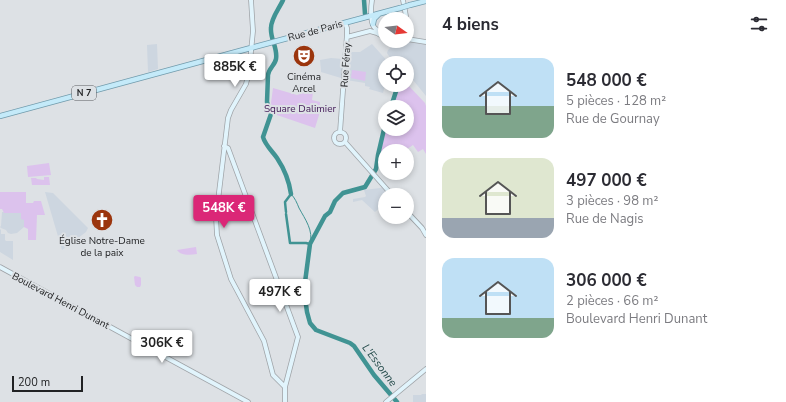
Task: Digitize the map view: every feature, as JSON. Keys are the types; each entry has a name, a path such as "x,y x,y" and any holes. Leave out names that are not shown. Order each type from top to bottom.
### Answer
{"main road":[{"name":"N 7","path":"384,12 426,1"},
{"name":"N 7","path":"371,14 378,13"},
{"name":"Rue de Paris","path":"0,116 345,23 371,14"},
{"path":"373,26 374,19 378,15"}],"street":[{"path":"251,0 253,31 249,72 246,84 229,114 226,129 216,218 217,235 233,284 264,340 273,375 285,387"},
{"path":"370,32 373,26 371,14 372,0"},
{"path":"403,0 405,12"},
{"name":"Rue Féray","path":"340,132 347,37 347,28 345,23"},
{"path":"373,26 378,29"},
{"path":"347,37 370,32 378,34"},
{"path":"414,40 426,42"},
{"path":"340,132 344,133 346,136 345,142 338,144 334,137 340,132"},
{"path":"345,142 386,188"},
{"path":"224,146 226,146 228,150 298,337 285,387 285,402"},
{"path":"414,219 426,235"},
{"name":"Boulevard Henri Dunant","path":"0,267 248,402"},
{"path":"386,402 426,369"}],"shaded area":[{"path":"414,42 426,44 426,96 414,81 414,56 389,56 387,53 390,48 414,48"},
{"path":"157,44 158,69 148,72 147,45"},
{"path":"372,44 383,56 378,56 378,92 369,89 370,87 365,86 365,83 346,80 348,52 360,52"},
{"path":"331,58 343,59 342,78 321,72 320,60"},
{"path":"378,188 378,209 375,212 362,200 353,202 353,199 366,196 364,190"},
{"path":"45,192 53,193 88,228 86,232 62,250"},
{"path":"2,212 21,213 25,220 24,227 17,233 8,233 0,227"},
{"path":"0,229 1,234 5,234 6,241 13,241 13,260 0,252"},
{"path":"426,394 426,402 413,402 413,395"}],"green space":[{"path":"352,70 366,72 365,81 351,78"},
{"name":"Square Dalimier","path":"273,88 297,95 305,92 313,92 312,100 320,102 319,115 315,128 274,114 271,103"},
{"path":"414,91 425,103 426,154 423,149 418,152 414,144 382,144 384,136 414,136 414,100 395,100 397,92"},
{"path":"49,163 51,175 28,177 27,166"},
{"path":"44,177 49,177 50,185 32,185 31,178 44,180"},
{"path":"0,192 26,192 26,203 41,201 45,215 37,215 36,240 28,240 28,229 24,227 24,220 21,219 21,213 4,213 2,209 0,209"},
{"path":"196,247 197,254 183,254 177,250"},
{"path":"135,276 141,278 140,287 135,285"}],"waterway":[{"name":"L'Essonne","path":"283,0 271,24 271,32 276,55 275,61 268,75 267,102 271,114 263,137 265,143 277,158 284,171 288,180 291,194"},
{"name":"L'Essonne","path":"364,0 365,14"},
{"path":"393,100 396,92"},
{"name":"L'Essonne","path":"382,136 376,169 365,187 343,193 335,201 330,212 325,216 310,244 304,290 310,323 316,330 350,343 354,346 374,375 397,402"},
{"name":"L'Essonne","path":"291,194 294,197 310,230 310,244"},
{"name":"L'Essonne","path":"286,212 285,202 291,194"},
{"name":"L'Essonne","path":"286,214 290,243 310,244"}],"place":[{"name":"Cinéma Arcel","path":"304,56"},
{"name":"Église Notre-Dame de la paix","path":"102,220"}]}
